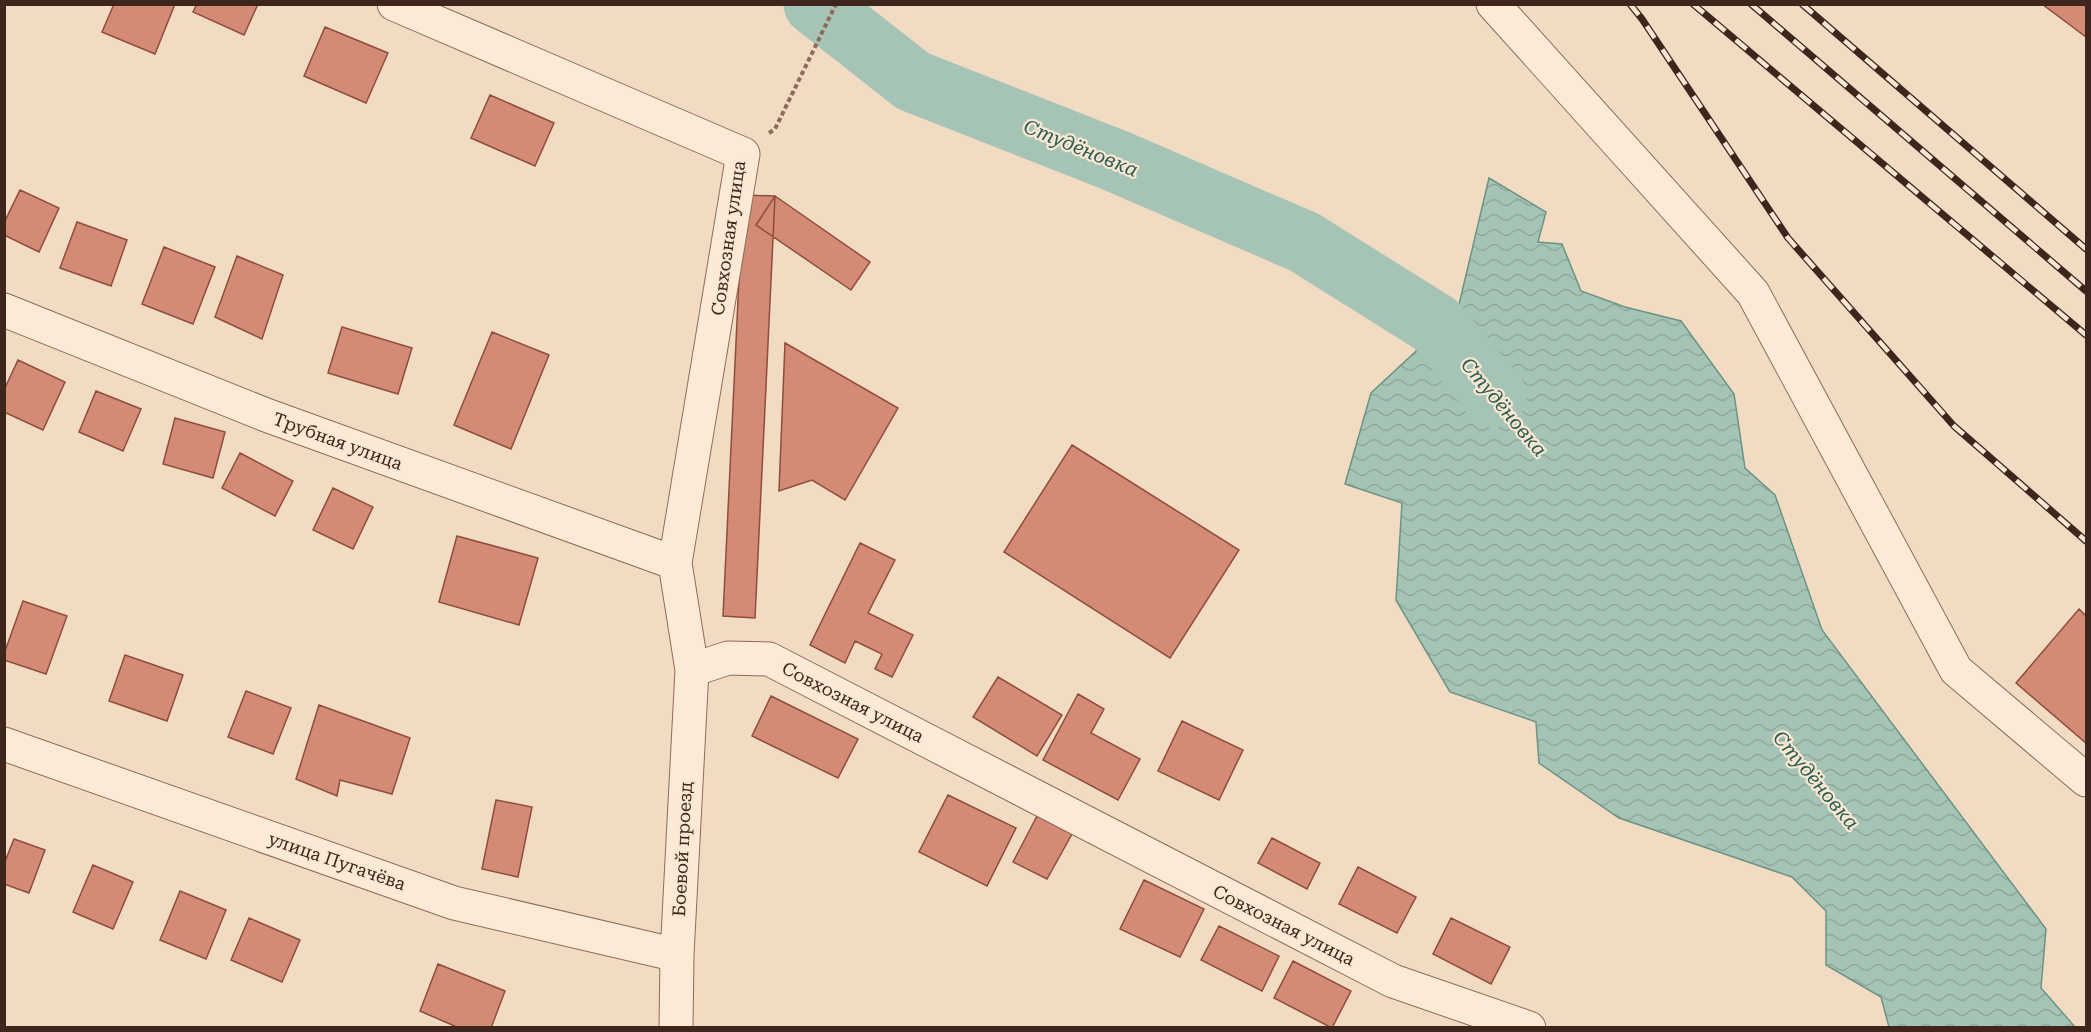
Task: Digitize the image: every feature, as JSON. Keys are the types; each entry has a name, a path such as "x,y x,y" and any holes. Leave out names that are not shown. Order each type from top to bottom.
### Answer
{"street":[{"name":"Совхозная улица","path":"394,4 743,154 675,563 692,670 728,658 769,658 1393,981 1529,1028"},
{"path":"1493,4 1753,293 1956,670 2086,780"},
{"name":"Трубная улица","path":"4,310 266,416 675,563"},
{"name":"Боевой проезд","path":"676,1028 677,955 692,670"},
{"name":"улица Пугачёва","path":"4,744 454,903 677,955"}],"path":[{"path":"743,154 775,129 836,4"}],"water":[{"path":"1489,178 1546,212 1538,242 1562,244 1581,291 1625,307 1681,321 1734,394 1745,468 1775,495 1822,630 2046,929 2041,988 2075,1027 1889,1027 1881,997 1826,965 1826,911 1792,877 1619,818 1539,763 1536,722 1450,692 1396,600 1402,503 1345,484 1371,393 1457,313"}],"building":[{"path":"114,4 175,4 155,54 102,32"},
{"path":"197,4 258,4 244,35 193,12"},
{"path":"2042,4 2086,4 2086,37"},
{"path":"325,27 388,53 366,103 304,76"},
{"path":"490,95 554,123 535,166 471,138"},
{"path":"20,190 59,208 39,252 4,235 4,223"},
{"path":"743,195 775,196 755,618 723,616"},
{"path":"775,196 870,262 851,290 756,225"},
{"path":"77,222 127,240 111,286 60,268"},
{"path":"164,247 215,267 193,324 142,304"},
{"path":"237,256 283,275 262,339 215,317"},
{"path":"342,327 412,348 398,394 328,373"},
{"path":"492,332 549,355 511,449 454,425"},
{"path":"785,343 898,408 845,500 812,480 779,491"},
{"path":"18,360 65,382 43,430 4,412 4,390"},
{"path":"96,391 141,409 123,451 79,432"},
{"path":"175,418 225,432 213,478 163,464"},
{"path":"1072,445 1239,550 1170,658 1004,552"},
{"path":"240,453 293,481 275,516 222,488"},
{"path":"333,488 373,507 353,549 313,530"},
{"path":"457,536 538,558 519,625 439,602"},
{"path":"860,543 895,560 868,613 913,635 892,677 875,669 882,654 855,641 845,663 810,645"},
{"path":"23,601 67,616 46,674 4,660 4,654"},
{"path":"2079,609 2086,616 2086,743 2016,683"},
{"path":"125,655 183,675 167,721 109,701"},
{"path":"998,677 1062,715 1037,756 973,717"},
{"path":"246,691 291,708 273,754 228,737"},
{"path":"1078,694 1104,709 1091,733 1140,759 1118,800 1043,760"},
{"path":"771,696 858,739 838,778 752,736"},
{"path":"319,705 410,738 392,794 340,780 337,796 296,779"},
{"path":"1182,721 1243,750 1219,800 1158,771"},
{"path":"948,795 1016,828 987,886 919,852"},
{"path":"496,800 532,807 518,877 482,869"},
{"path":"1037,816 1072,834 1047,879 1013,862"},
{"path":"1272,838 1320,863 1307,889 1258,863"},
{"path":"14,839 45,850 29,893 4,884 4,864"},
{"path":"93,865 133,882 113,929 73,912"},
{"path":"1358,867 1416,897 1397,933 1339,904"},
{"path":"1144,880 1204,909 1180,957 1120,929"},
{"path":"180,891 226,910 206,959 160,940"},
{"path":"249,918 300,940 282,982 231,960"},
{"path":"1451,918 1510,947 1491,984 1433,954"},
{"path":"1219,926 1279,956 1262,991 1201,960"},
{"path":"1293,961 1351,991 1332,1028 1274,998"},
{"path":"438,964 505,991 491,1028 459,1028 420,1011"}],"waterway":[{"name":"Студёновка","path":"815,4 913,81 1114,160 1304,242 1435,324 1495,396"}],"railway":[{"path":"1630,4 1788,238 1954,426 2086,541"},
{"path":"1693,4 2086,335"},
{"path":"1751,4 2086,291"},
{"path":"1802,4 2086,249"}]}
